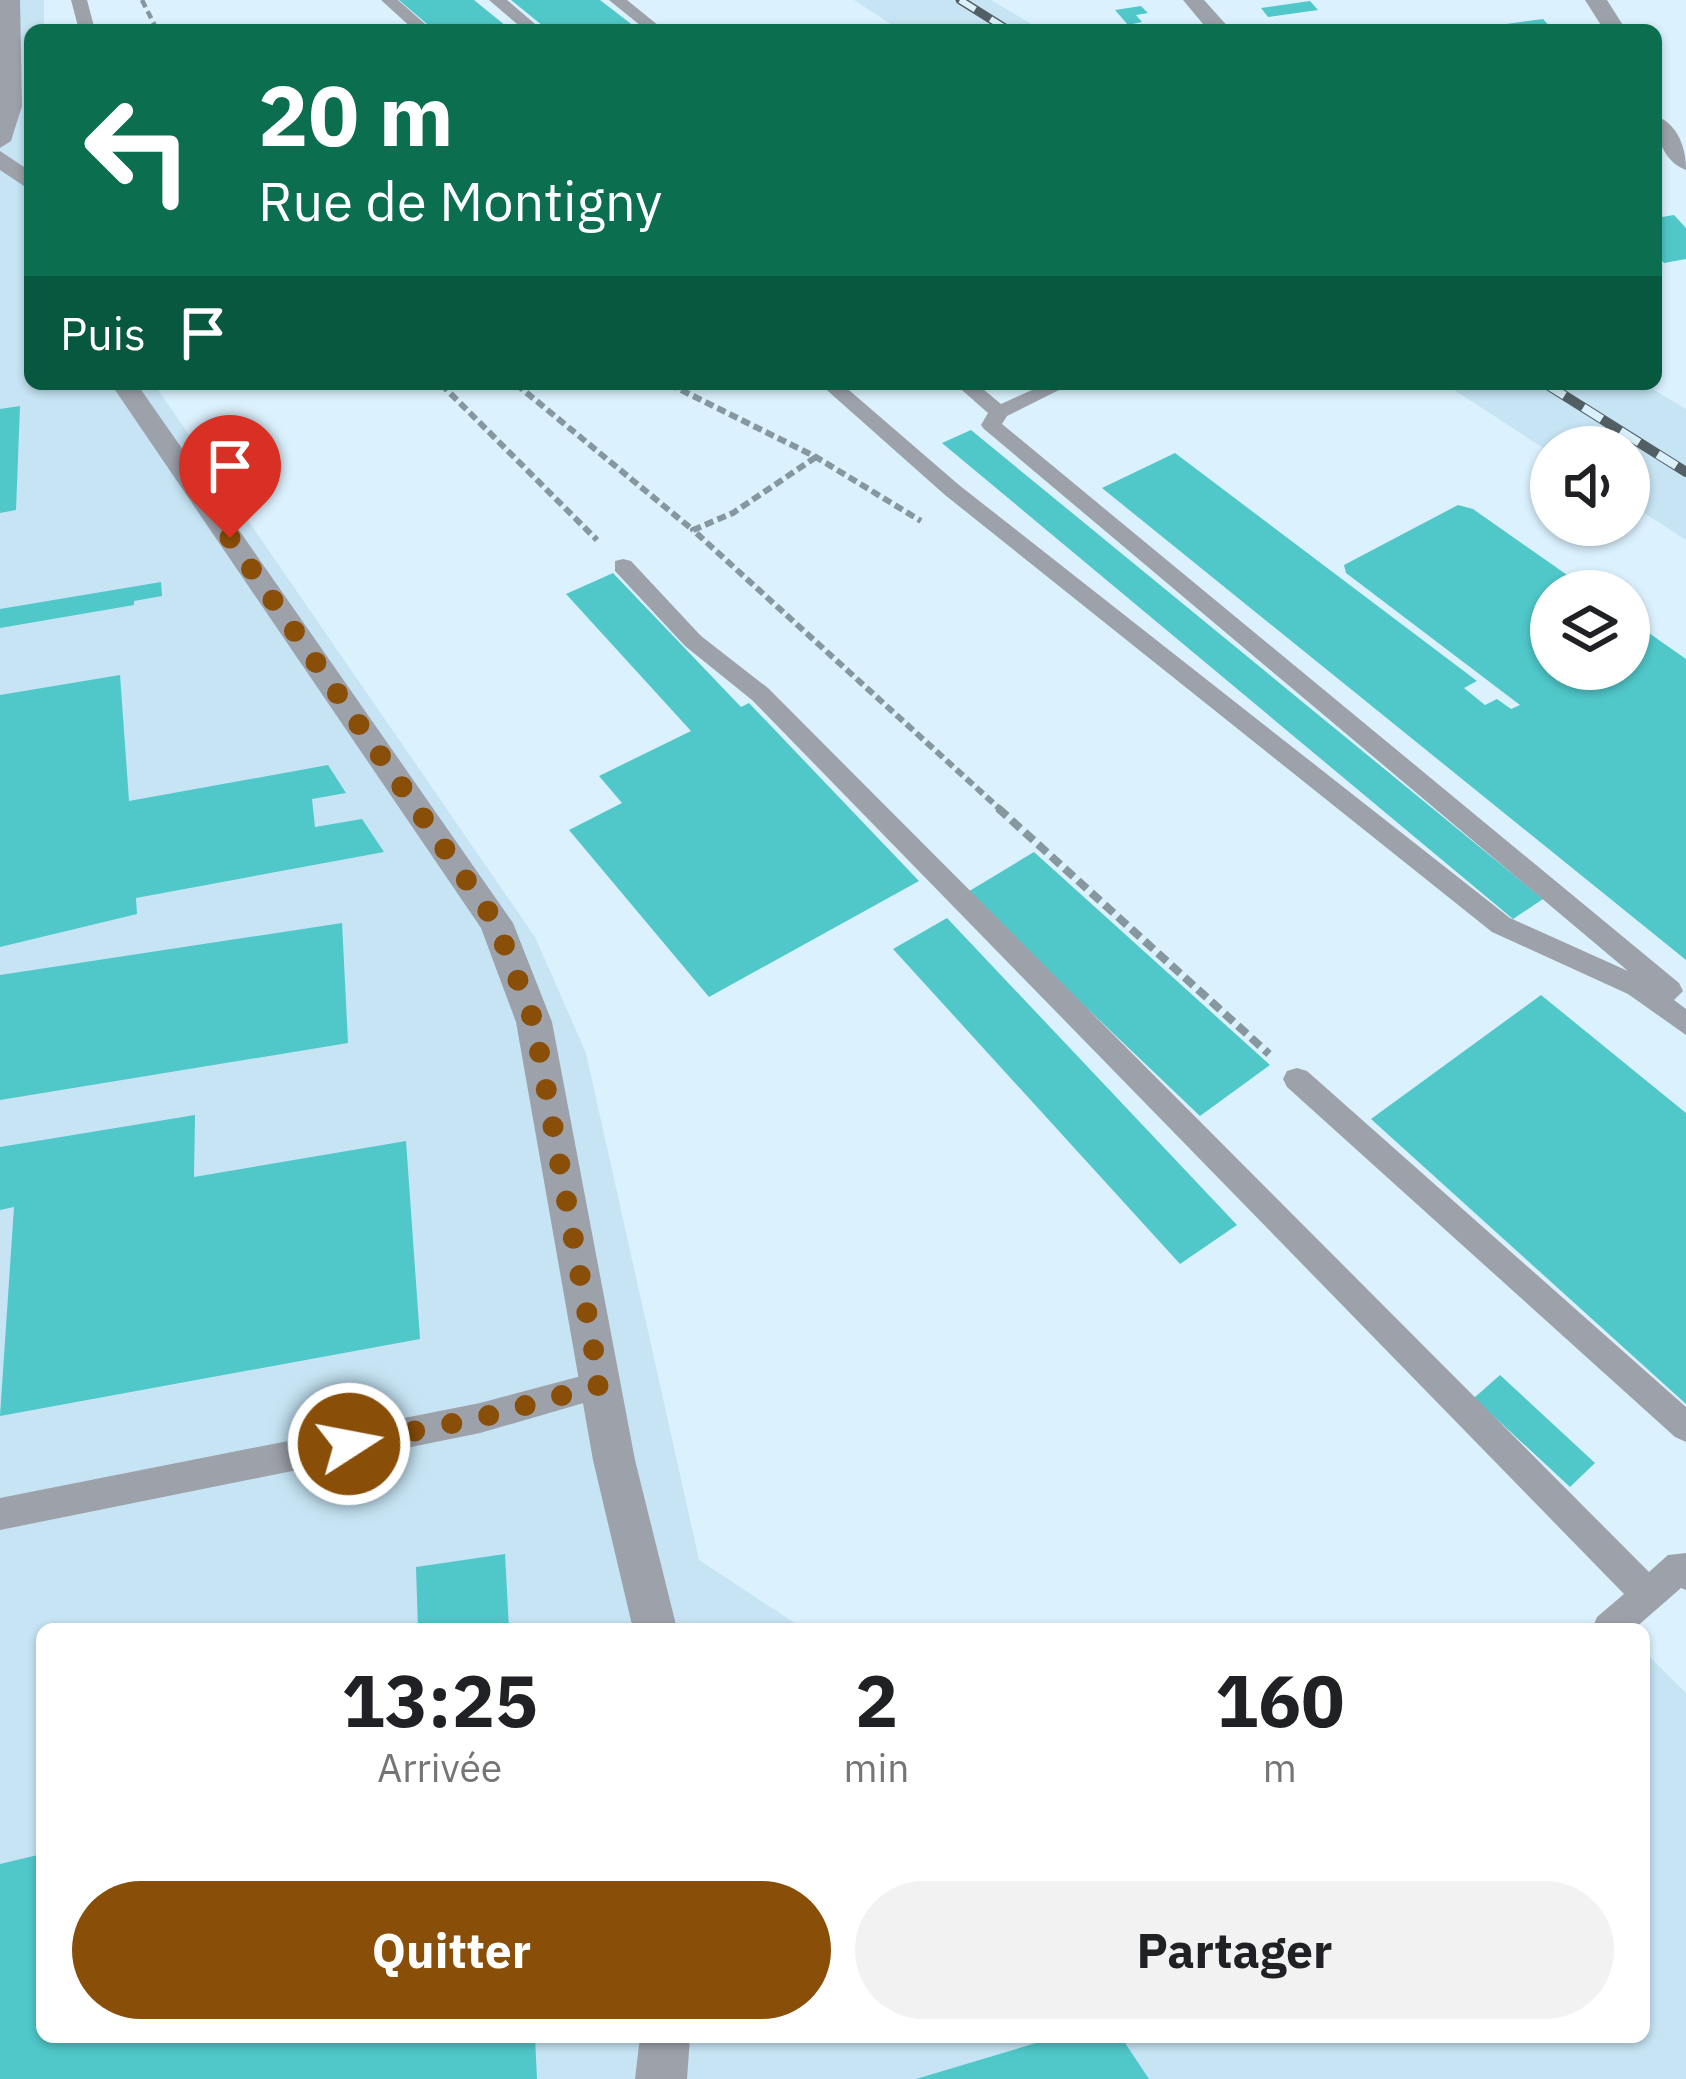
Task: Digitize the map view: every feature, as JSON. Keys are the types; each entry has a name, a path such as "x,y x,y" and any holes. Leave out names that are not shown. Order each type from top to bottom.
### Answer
{"street":[{"path":"0,141 11,106 10,0"},
{"path":"1193,0 1215,24"},
{"path":"1595,0 1613,24"},
{"path":"1671,135 1686,163"},
{"path":"0,158 24,178"},
{"path":"128,390 496,923 534,1022 600,1385 654,1623"},
{"path":"661,2079 664,2043"}],"lane":[{"path":"389,0 417,24"},
{"path":"497,0 527,24"},
{"path":"617,0 648,24"},
{"path":"837,390 952,490 1501,925 1637,987 1686,1024"},
{"path":"972,390 999,412"},
{"path":"1048,390 999,412 991,425 1004,441 1686,1004"},
{"path":"623,566 694,641 760,694 1649,1595"},
{"path":"1297,1079 1686,1427"},
{"path":"0,1514 480,1418 600,1385"},
{"path":"1616,1623 1680,1568 1686,1574"}],"path":[{"path":"447,390 623,566"},
{"path":"523,390 693,530 1297,1079"},
{"path":"693,530 734,513 816,457"}],"shaded area":[{"path":"0,0 44,0 44,24 24,24 24,390 158,390 535,937 586,1053 699,1560 795,1623 36,1623 36,2043 1650,2043 1650,1657 1686,1693 1686,2079 0,2079"},
{"path":"854,0 991,0 1032,24 891,24"},
{"path":"1454,390 1654,390 1686,409 1686,540 1650,517 1650,426 1530,426 1530,439"}],"building":[{"path":"399,0 474,0 504,24 427,24"},
{"path":"511,0 600,0 631,24 541,24"},
{"path":"1310,1 1318,10 1268,17 1261,8"},
{"path":"1141,6 1148,13 1136,15 1142,22 1127,24 1115,10"},
{"path":"1543,19 1548,24 1506,24"},
{"path":"1674,215 1686,228 1686,259 1662,261 1662,217"},
{"path":"20,406 16,510 0,513 0,409"},
{"path":"971,430 1543,899 1513,919 942,443"},
{"path":"1175,453 1477,681 1464,688 1485,705 1497,699 1511,709 1520,705 1346,573 1344,565 1458,505 1473,509 1560,570 1530,570 1530,690 1650,690 1650,634 1686,659 1686,960 1102,488"},
{"path":"613,573 741,707 749,703 919,881 709,997 569,830 622,803 599,776 691,731 566,594"},
{"path":"161,582 162,596 134,601 134,605 0,628 0,609"},
{"path":"120,675 129,801 328,765 346,793 312,799 315,827 362,819 384,852 136,898 137,914 0,947 0,695"},
{"path":"1034,852 1270,1065 1200,1116 966,893"},
{"path":"947,918 1237,1225 1180,1264 893,949"},
{"path":"342,923 348,1043 0,1100 0,975"},
{"path":"1541,995 1686,1113 1686,1404 1371,1119"},
{"path":"195,1115 194,1177 406,1141 420,1339 0,1416 14,1207 0,1210 0,1147"},
{"path":"1500,1375 1595,1463 1570,1487 1474,1398"},
{"path":"505,1554 509,1623 418,1623 416,1567"},
{"path":"36,1855 36,2043 535,2043 537,2079 0,2079 0,1864"},
{"path":"1036,2043 1125,2043 1149,2079 916,2079"}],"railway":[{"path":"960,0 998,24"},
{"path":"1556,390 1686,472"}],"route":[{"path":"230,538 496,923 534,1022 600,1385 480,1418 349,1444"}]}
